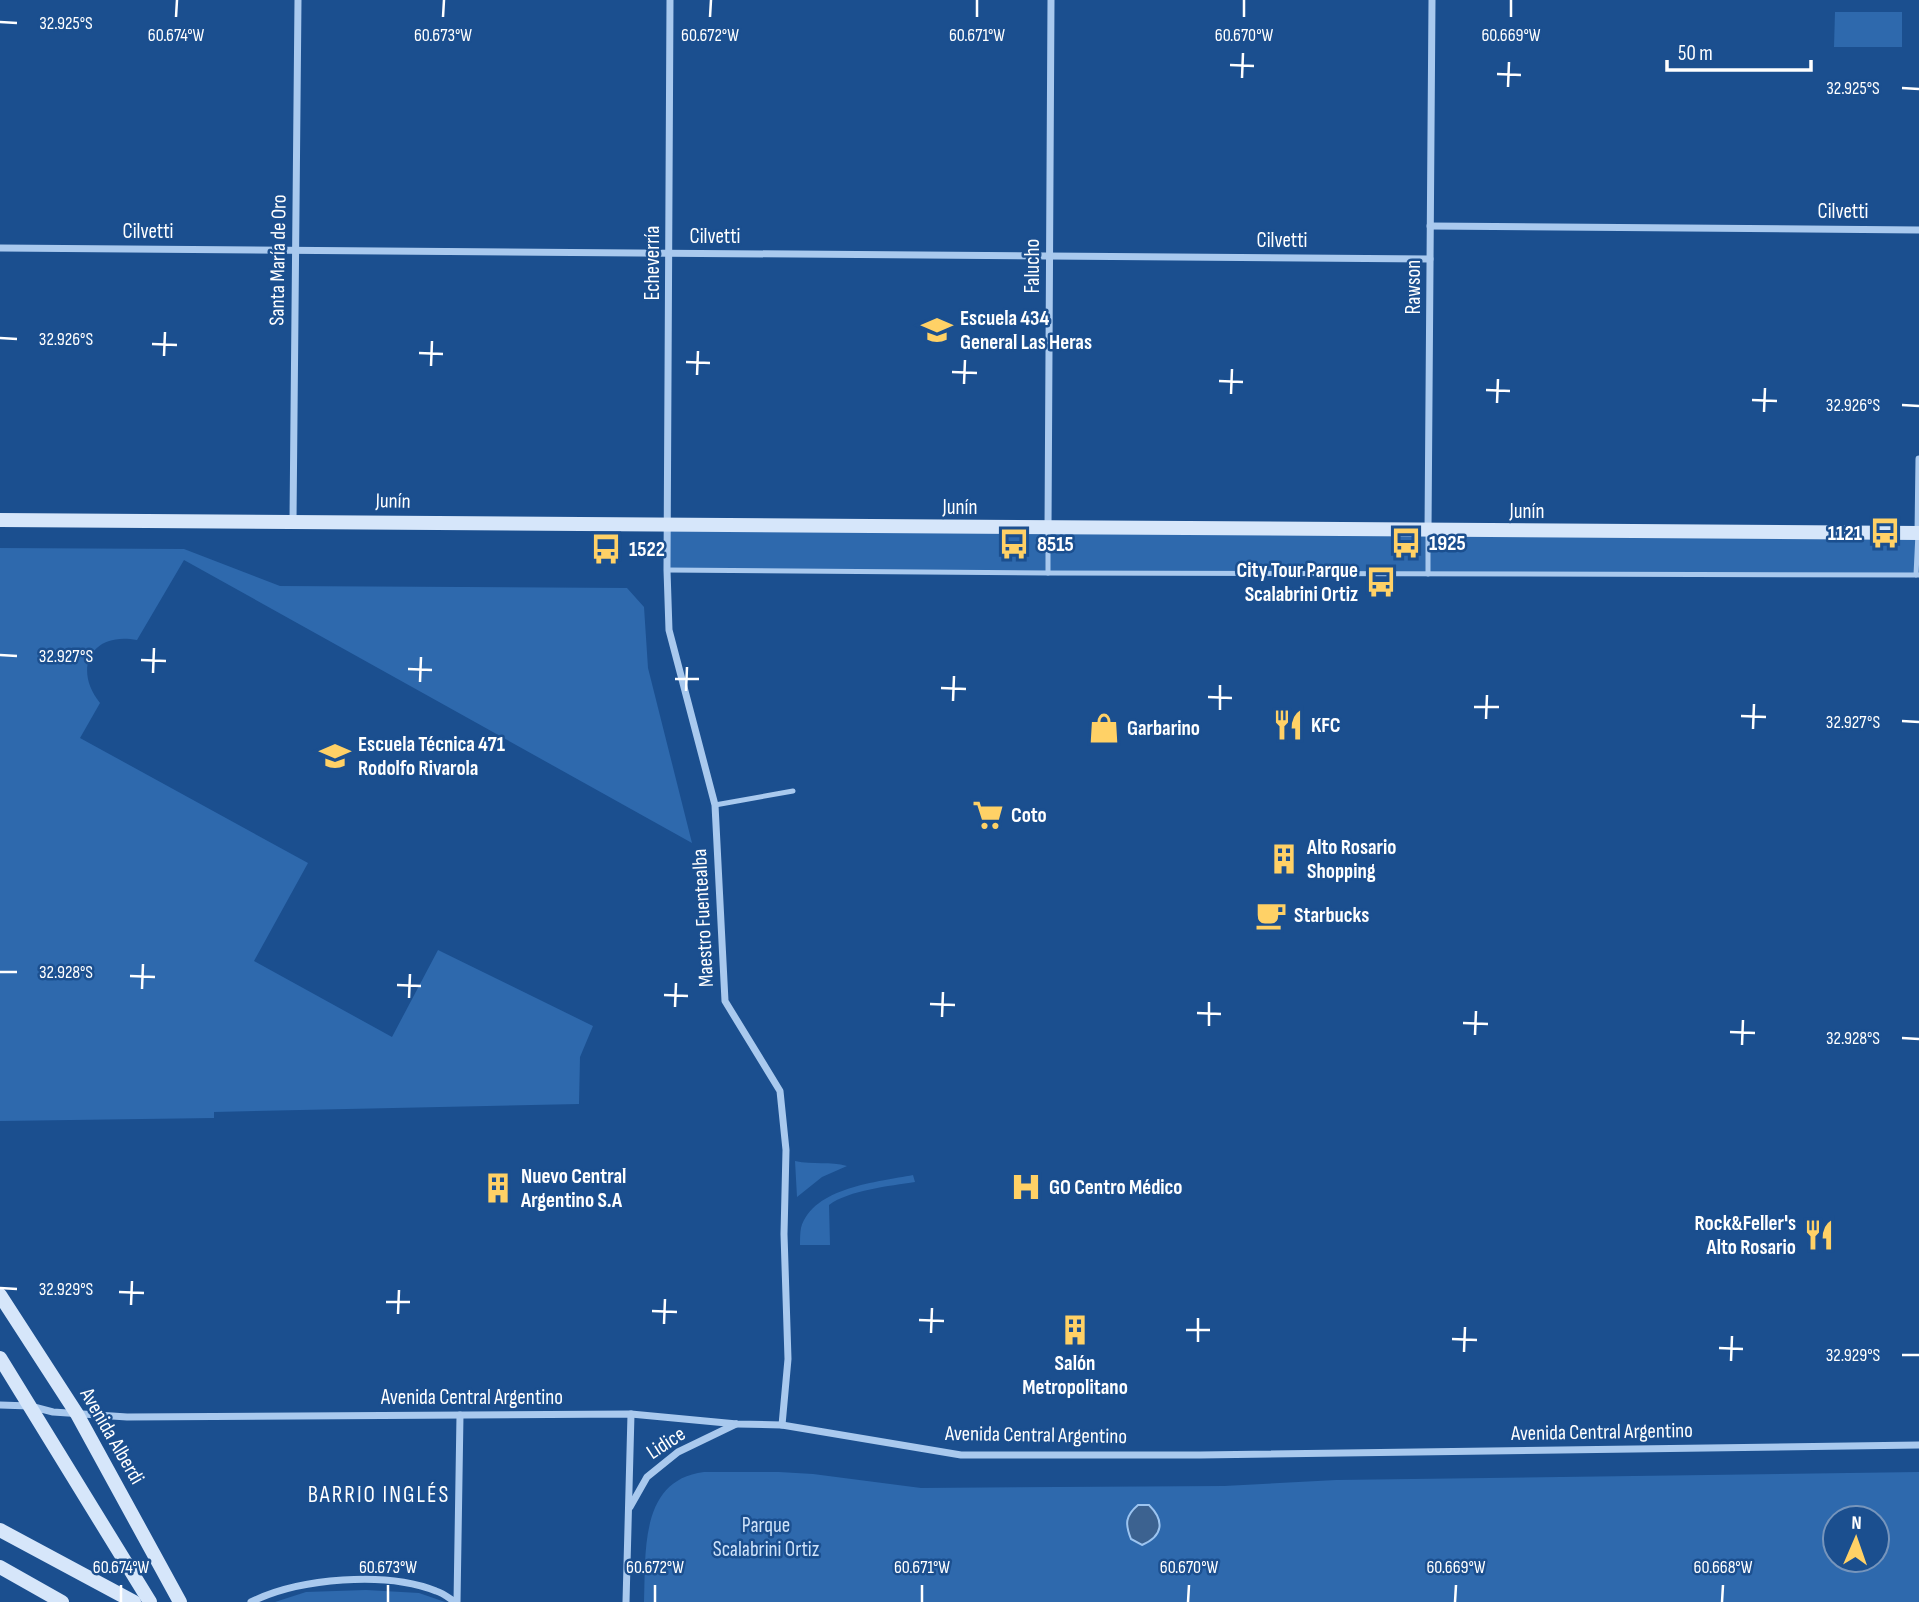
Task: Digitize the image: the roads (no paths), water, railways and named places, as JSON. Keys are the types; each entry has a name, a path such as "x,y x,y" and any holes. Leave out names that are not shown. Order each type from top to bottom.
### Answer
{"main road":[{"name":"Junín","path":"0,520 1919,533"},
{"name":"Avenida Alberdi","path":"0,1295 77,1414 180,1602"},
{"path":"0,1358 150,1602"},
{"path":"0,1530 134,1602"},
{"path":"0,1567 62,1602"}],"street":[{"name":"Santa María de Oro","path":"293,521 298,0"},
{"name":"Echeverría","path":"668,526 670,0"},
{"name":"Falucho","path":"1048,528 1051,0"},
{"name":"Rawson","path":"1428,531 1432,0"},
{"name":"Cilvetti","path":"1430,226 1919,230"},
{"name":"Cilvetti","path":"0,247 1430,259"},
{"path":"1919,459 1919,533"},
{"name":"Maestro Fuentealba","path":"668,526 669,630 715,805 725,1001 780,1091 786,1150 784,1234 788,1359 782,1425"},
{"name":"Avenida Central Argentino","path":"0,1405 127,1417 631,1414 737,1424 782,1425 961,1455 1200,1455 1919,1445"},
{"name":"Lidice","path":"626,1602 631,1414"},
{"path":"251,1602 271,1592 307,1585 342,1581 381,1581 437,1591 456,1602 460,1415"},
{"name":"Lidice","path":"630,1507 647,1477 678,1452 737,1424"}],"lane":[{"name":"Falucho","path":"1048,528 1048,573"},
{"name":"Rawson","path":"1428,531 1428,574"},
{"path":"667,570 1917,575 1919,533"},
{"path":"715,805 793,791"}],"place":[{"name":"Escuela 434 General Las Heras","path":"937,330"},
{"name":"1121","path":"1885,533"},
{"name":"1925","path":"1406,543"},
{"name":"8515","path":"1014,544"},
{"name":"1522","path":"606,549"},
{"name":"City Tour Parque Scalabrini Ortiz","path":"1381,582"},
{"name":"KFC","path":"1288,725"},
{"name":"Garbarino","path":"1104,728"},
{"name":"Escuela Técnica 471 Rodolfo Rivarola","path":"335,756"},
{"name":"Coto","path":"988,815"},
{"name":"Alto Rosario Shopping","path":"1284,859"},
{"name":"Starbucks","path":"1271,915"},
{"name":"GO Centro Médico","path":"1026,1187"},
{"name":"Nuevo Central Argentino S.A","path":"498,1188"},
{"name":"Rock&Feller's Alto Rosario","path":"1819,1235"},
{"name":"Salón Metropolitano","path":"1075,1330"}],"district":[{"name":"BARRIO INGLÉS","path":"379,1495"}],"park label":[{"name":"Parque Scalabrini Ortiz","path":"766,1537"}]}
